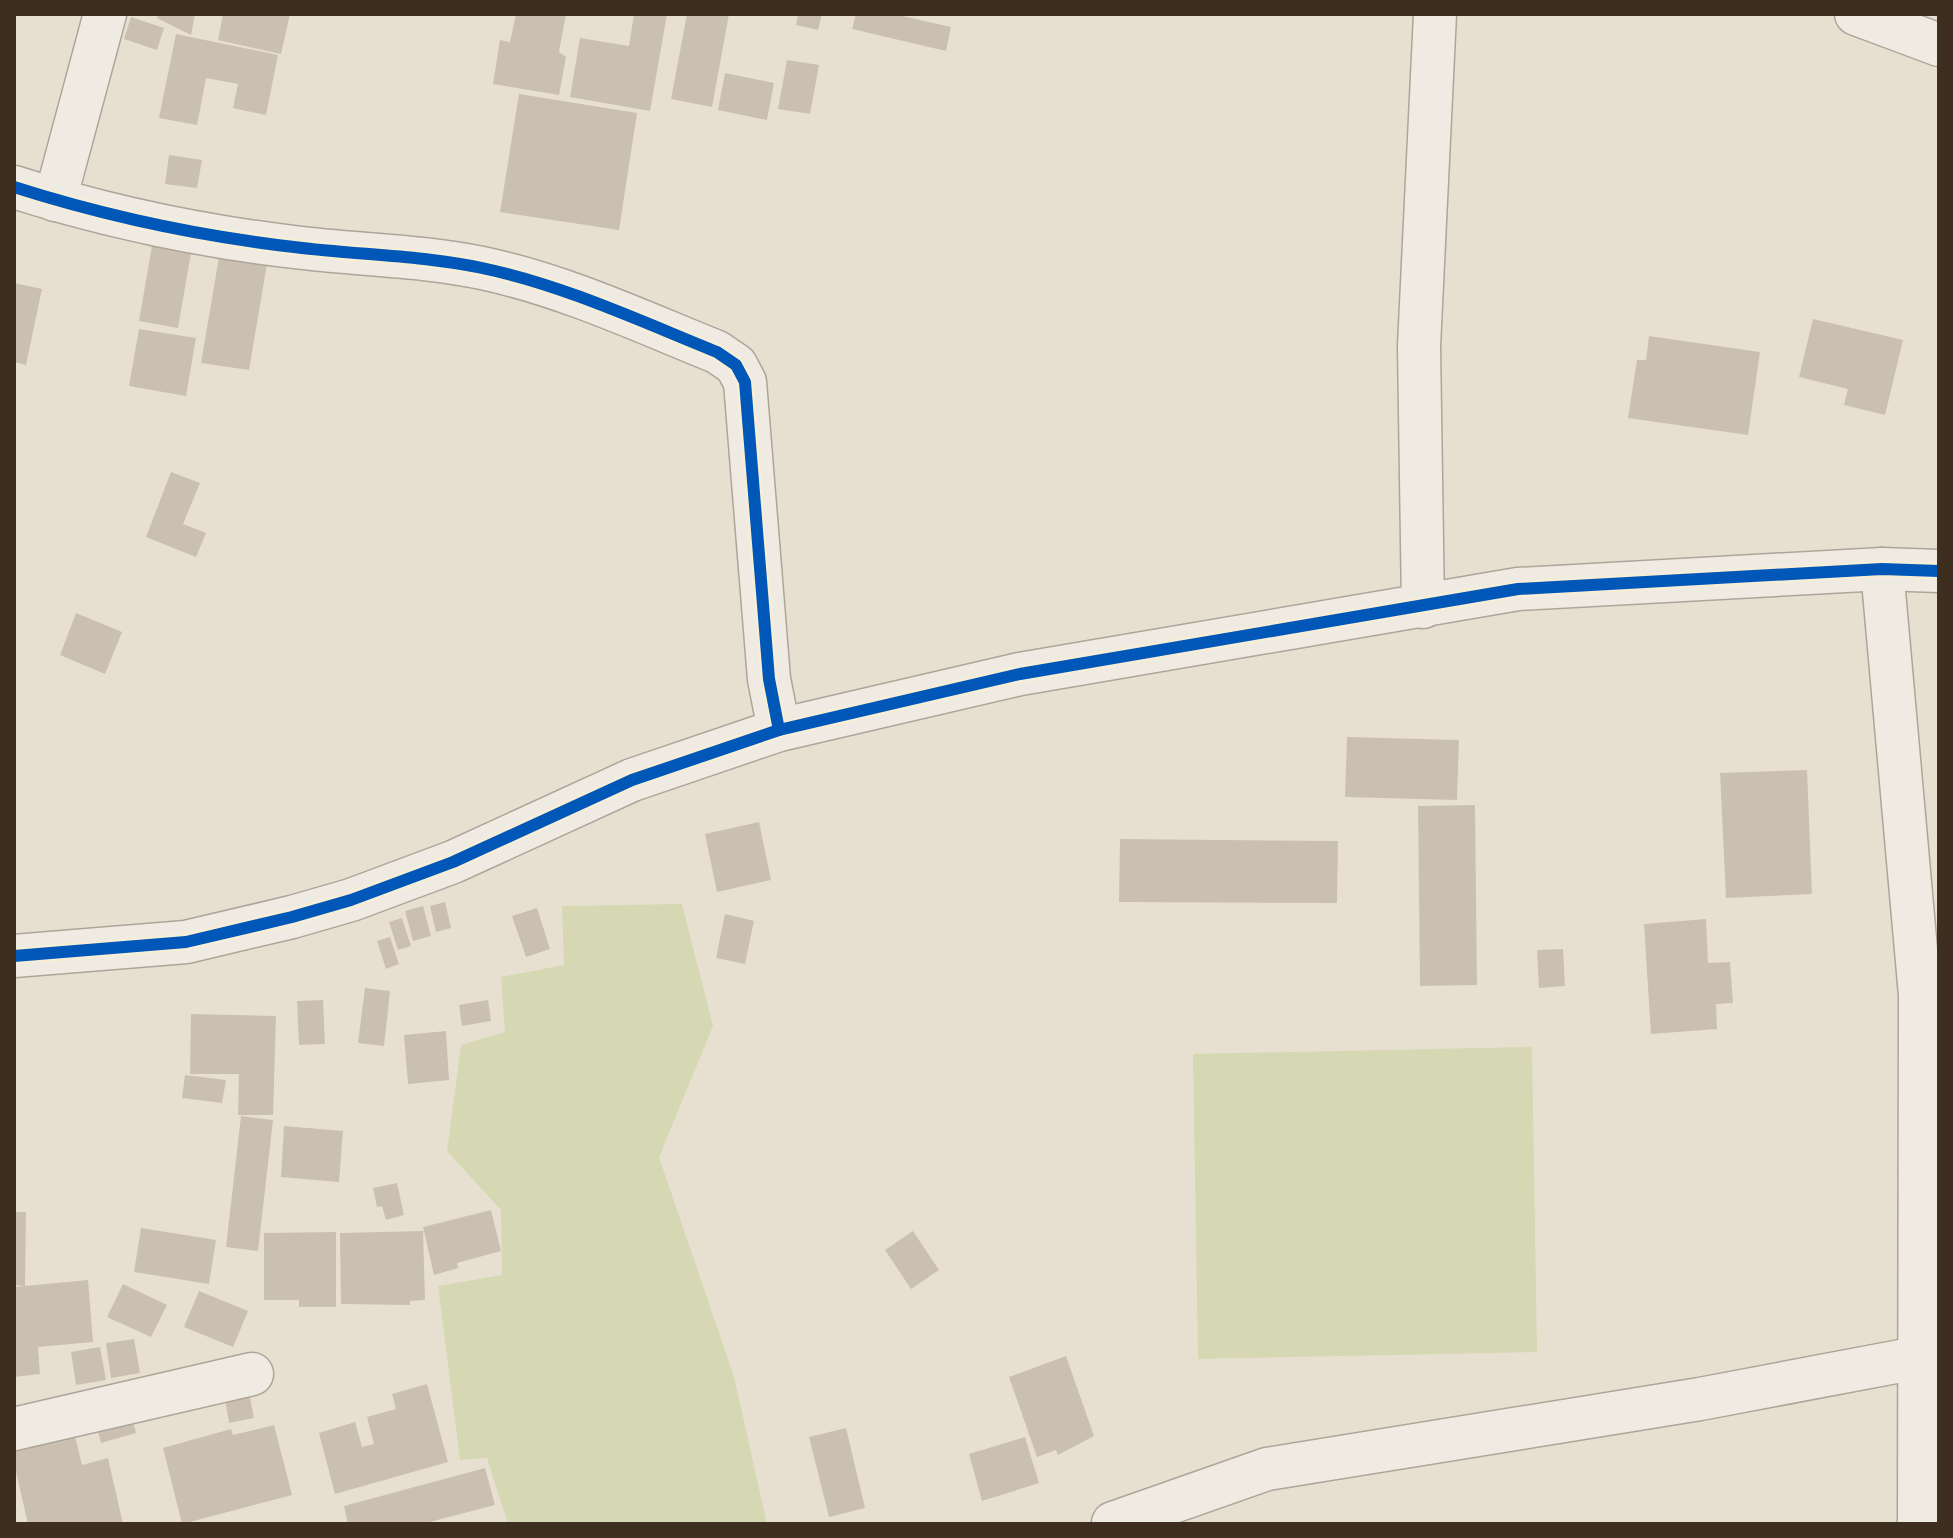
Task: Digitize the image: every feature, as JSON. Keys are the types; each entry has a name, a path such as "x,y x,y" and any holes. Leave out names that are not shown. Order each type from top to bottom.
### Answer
{"street":[{"path":"55,200 105,14"},
{"path":"1423,607 1419,346 1435,14"},
{"path":"1871,16 1939,45"},
{"path":"14,187 172,229 295,247 402,256 483,268 580,297 717,352 736,365 745,382 766,647 779,730"},
{"path":"1882,569 1929,995 1922,1357 1930,1428 1919,1524"},
{"path":"14,956 186,942 351,900 453,862 632,780 779,730 1020,674 1518,589 1882,569 1939,571"},
{"path":"1113,1523 1267,1469 1700,1399 1922,1357"},
{"path":"14,1429 252,1374"}],"green space":[{"path":"682,904 713,1026 659,1157 734,1377 767,1524 508,1524 487,1458 460,1460 438,1286 502,1275 501,1210 447,1151 461,1045 505,1032 501,977 564,965 562,906"},
{"path":"1532,1047 1537,1352 1198,1359 1193,1054"}],"building":[{"path":"158,14 195,14 191,35 157,18"},
{"path":"223,14 290,14 281,54 218,40"},
{"path":"516,14 566,14 559,52 566,57 559,95 493,84 500,40 510,42"},
{"path":"634,14 667,14 650,111 570,97 580,38 629,46"},
{"path":"687,14 729,14 712,107 671,99"},
{"path":"798,14 822,14 818,30 796,25"},
{"path":"856,14 894,14 951,27 946,51 852,29"},
{"path":"131,17 164,28 157,50 124,39"},
{"path":"176,34 278,55 266,115 233,108 238,84 206,78 197,125 159,118"},
{"path":"787,60 819,65 810,114 778,109"},
{"path":"725,73 774,83 767,120 718,110"},
{"path":"519,94 637,113 619,230 500,212"},
{"path":"169,155 202,160 197,188 165,184"},
{"path":"152,246 191,253 178,328 139,321"},
{"path":"219,257 267,264 249,370 201,363"},
{"path":"14,283 42,289 26,365 14,362"},
{"path":"1813,319 1903,340 1885,415 1844,405 1848,389 1799,377"},
{"path":"139,329 196,338 186,396 129,386"},
{"path":"1649,336 1760,352 1748,435 1628,418 1637,360 1646,360"},
{"path":"171,472 200,483 183,524 206,533 196,557 146,537"},
{"path":"76,613 122,632 105,674 60,655"},
{"path":"1347,737 1459,740 1457,800 1345,797"},
{"path":"1807,770 1812,894 1726,898 1720,773"},
{"path":"1475,805 1477,985 1420,986 1418,806"},
{"path":"759,822 771,880 717,892 705,834"},
{"path":"1120,839 1338,841 1337,903 1119,902"},
{"path":"445,902 451,928 436,932 430,906"},
{"path":"423,906 431,936 413,941 405,911"},
{"path":"537,908 550,949 526,957 512,916"},
{"path":"725,914 754,921 745,964 716,958"},
{"path":"402,918 411,946 398,950 389,922"},
{"path":"1706,919 1708,963 1730,962 1733,1003 1716,1004 1717,1029 1651,1034 1644,924"},
{"path":"390,937 399,964 386,969 377,941"},
{"path":"1563,949 1565,986 1539,988 1537,950"},
{"path":"365,988 390,991 384,1046 358,1043"},
{"path":"323,1000 325,1044 299,1045 297,1001"},
{"path":"488,1000 491,1021 462,1026 459,1005"},
{"path":"191,1014 276,1016 273,1115 238,1115 239,1074 190,1074"},
{"path":"446,1031 449,1080 408,1084 404,1035"},
{"path":"185,1075 226,1080 222,1103 182,1098"},
{"path":"241,1116 273,1120 258,1251 226,1247"},
{"path":"284,1126 343,1131 339,1182 281,1177"},
{"path":"397,1183 404,1215 386,1220 382,1206 377,1207 373,1188"},
{"path":"491,1210 501,1251 457,1263 458,1268 434,1275 423,1227"},
{"path":"14,1212 26,1212 25,1286 14,1285"},
{"path":"141,1228 216,1240 209,1284 134,1272"},
{"path":"423,1231 425,1300 410,1301 410,1305 341,1304 340,1233"},
{"path":"913,1231 939,1270 911,1289 885,1250"},
{"path":"336,1232 336,1307 299,1307 299,1300 264,1300 264,1233"},
{"path":"88,1280 93,1342 38,1347 40,1374 14,1377 14,1287"},
{"path":"123,1284 167,1305 151,1337 107,1317"},
{"path":"199,1291 248,1311 233,1347 184,1327"},
{"path":"134,1339 140,1373 111,1378 106,1343"},
{"path":"100,1347 106,1380 76,1385 71,1352"},
{"path":"1066,1356 1094,1436 1058,1455 1056,1450 1037,1457 1009,1377"},
{"path":"247,1383 254,1418 229,1423 223,1387"},
{"path":"427,1384 448,1462 335,1494 319,1433 355,1422 362,1447 374,1444 367,1417 396,1409 392,1394"},
{"path":"130,1411 136,1433 101,1443 95,1420"},
{"path":"274,1425 292,1495 182,1524 163,1448 231,1429 233,1435"},
{"path":"846,1428 865,1508 829,1517 809,1437"},
{"path":"74,1432 82,1465 108,1458 123,1524 28,1524 14,1463 14,1447"},
{"path":"1025,1437 1039,1483 982,1501 969,1454"},
{"path":"485,1468 495,1505 422,1524 348,1524 344,1506"}],"cycle path":[{"path":"14,187 118,216 188,231 294,247 435,260 512,275 630,316 717,352 736,365 745,382 769,679 779,730"},
{"path":"14,956 186,942 292,917 351,900 453,862 632,780 779,730 1020,674 1518,589 1882,569 1939,571"}]}
